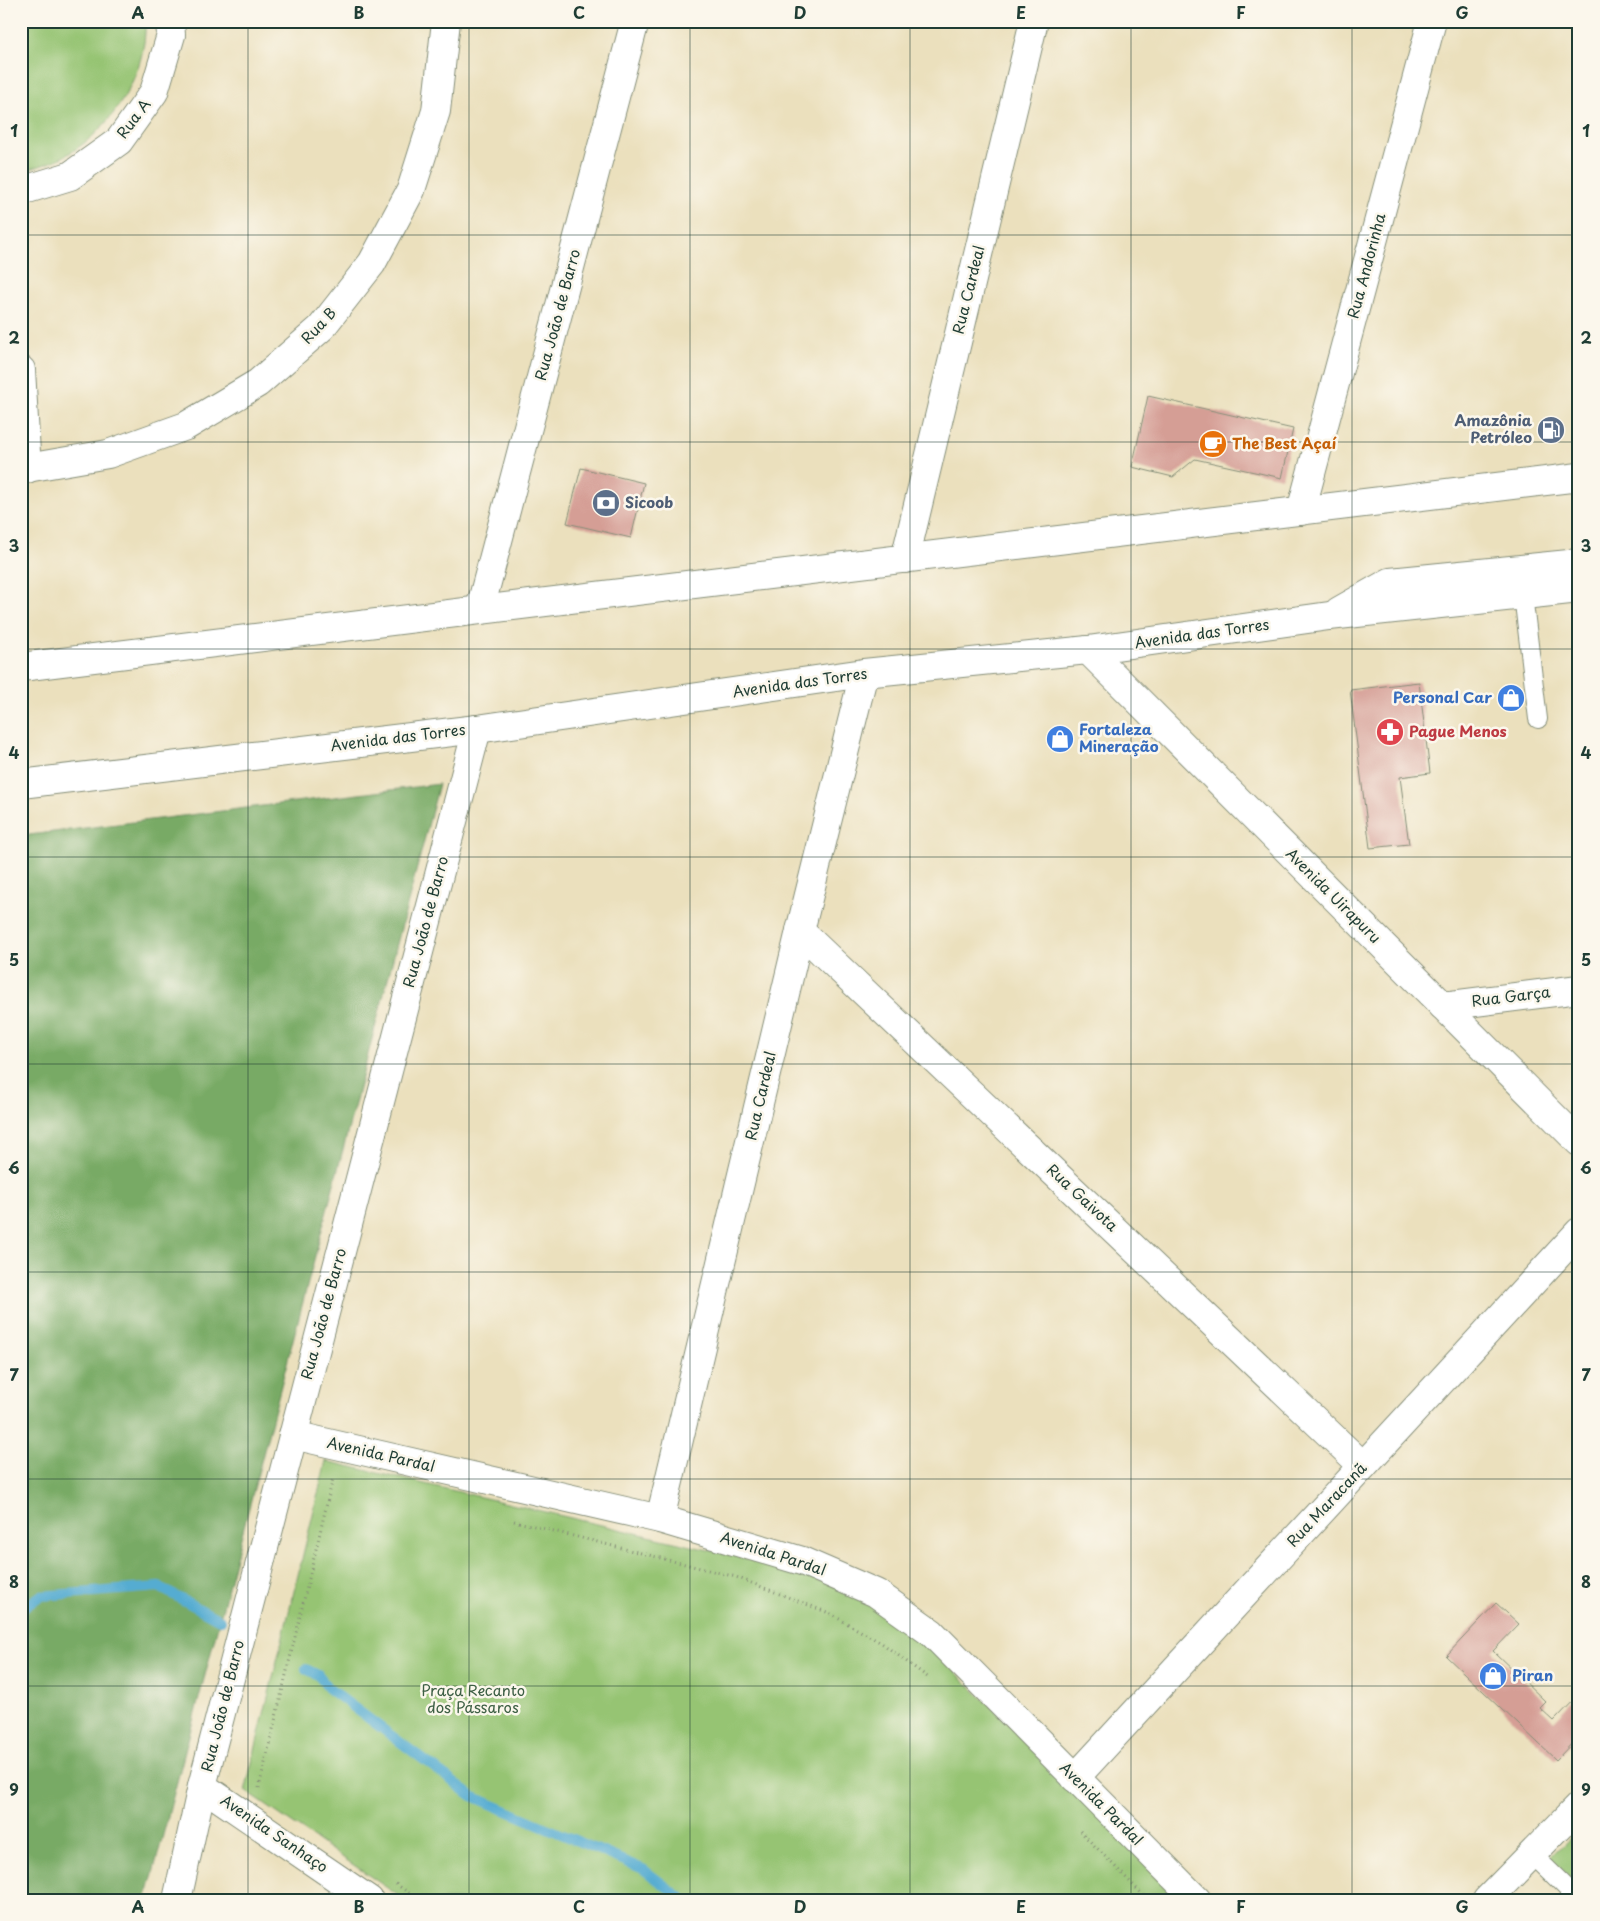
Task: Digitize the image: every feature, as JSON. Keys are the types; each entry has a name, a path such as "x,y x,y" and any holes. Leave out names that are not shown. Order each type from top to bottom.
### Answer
{"street":[{"name":"Rua A","path":"21,191 70,176 119,141 154,92 171,35 170,21"},
{"name":"Rua João de Barro","path":"480,609 635,21"},
{"name":"Rua Cardeal","path":"905,560 1034,21"},
{"name":"Rua Andorinha","path":"1301,511 1432,21"},
{"name":"Rua B","path":"24,469 108,454 186,426 258,383 321,328 372,263 411,190 436,111 446,24"},
{"path":"21,370 24,469"},
{"path":"21,667 480,609 905,560 1579,477"},
{"path":"1329,616 1390,582 1579,563"},
{"name":"Avenida das Torres","path":"21,784 477,729 864,673 1088,650 1329,616 1579,589"},
{"name":"Avenida Uirapuru","path":"1088,650 1579,1142"},
{"name":"Rua Cardeal","path":"660,1519 800,931 864,673"},
{"name":"Rua João de Barro","path":"177,1900 202,1786 477,729"},
{"name":"Rua Gaivota","path":"800,931 1363,1466"},
{"name":"Rua Garça","path":"1443,1006 1579,989"},
{"name":"Rua Maracanã","path":"1075,1778 1579,1232"},
{"name":"Avenida Pardal","path":"293,1435 660,1519 802,1561 876,1593 932,1633 1197,1900"},
{"name":"Avenida Sanhaço","path":"202,1786 369,1900"},
{"path":"1487,1900 1579,1806"}],"lane":[{"path":"1523,595 1538,719"},
{"path":"1532,1854 1576,1897"}],"path":[{"path":"259,1789 334,1475"},
{"path":"506,1519 745,1581 828,1613 883,1644 931,1680"},
{"path":"1078,1829 1148,1900"},
{"path":"395,1883 419,1900"}],"green space":[{"path":"21,21 145,21 144,40 134,79 124,97 99,130 63,157 21,172"},
{"path":"439,784 146,1900 21,1900 21,836"},
{"name":"Praça Recanto dos Pássaros","path":"326,1461 799,1571 868,1601 918,1635 1188,1900 405,1900 245,1791"},
{"path":"1579,1829 1579,1875 1573,1881 1550,1858"}],"building":[{"name":"The Best Açaí","path":"1148,396 1293,429 1282,478 1195,459 1173,477 1132,467"},
{"name":"Sicoob","path":"581,468 644,483 631,538 567,523"},
{"name":"Pague Menos","path":"1419,682 1430,773 1400,777 1409,844 1370,848 1350,690"},
{"name":"Piran","path":"1496,1603 1519,1624 1493,1651 1546,1702 1540,1708 1554,1721 1579,1695 1579,1736 1556,1760 1446,1656"}],"waterway":[{"path":"21,1610 40,1596 159,1587 220,1620"},
{"path":"306,1669 318,1675 328,1688 472,1796 643,1869 684,1900"}],"place":[{"name":"Amazônia Petróleo","path":"1551,430"},
{"name":"The Best Açaí","path":"1213,444"},
{"name":"Sicoob","path":"606,503"},
{"name":"Personal Car","path":"1511,698"},
{"name":"Pague Menos","path":"1390,732"},
{"name":"Fortaleza Mineração","path":"1060,739"},
{"name":"Piran","path":"1493,1676"}]}
